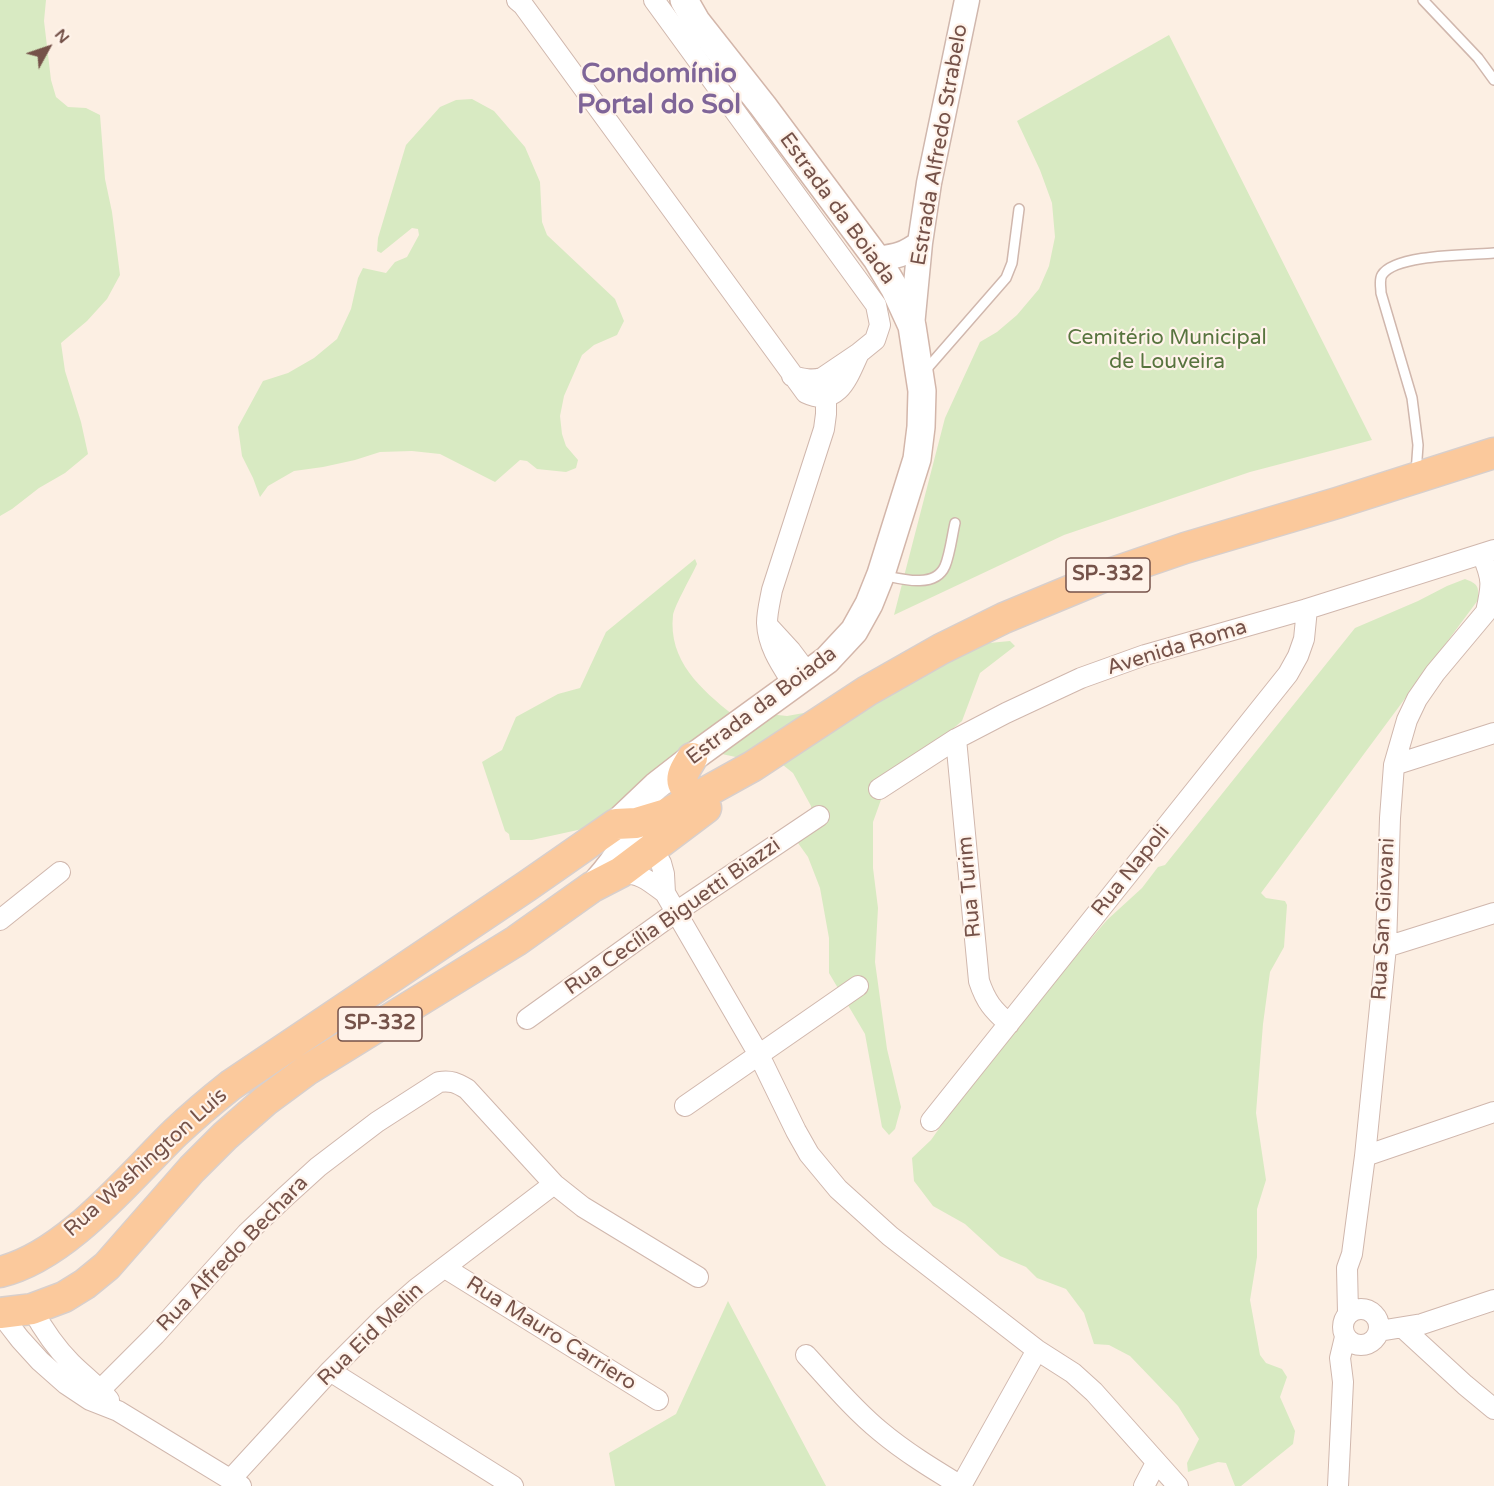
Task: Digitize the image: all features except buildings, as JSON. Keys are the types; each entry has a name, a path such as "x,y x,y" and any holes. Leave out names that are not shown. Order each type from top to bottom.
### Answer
{"main road":[{"name":"Estrada da Boiada","path":"632,815 692,758 801,680 835,653 854,631 870,604 880,574 917,459 921,427 922,391 912,326 895,289 877,259 763,106 696,21 684,0"},
{"name":"SP-332","path":"632,815 666,814 753,766 902,670 1004,618 1115,572 1185,548 1494,453"},
{"path":"692,758 683,773 682,780 685,789 696,798"},
{"name":"SP-332","path":"0,1313 32,1309 64,1297 85,1284 107,1266 192,1169 265,1101 307,1070 516,940 592,887 621,872 710,806 753,766"},
{"path":"592,887 621,853 628,841 632,815"},
{"name":"Rua Washington Luís","path":"10,1270 55,1246 90,1217 175,1133 231,1085 632,815"},
{"path":"527,886 549,917"},
{"path":"10,1270 28,1287 32,1309"}],"street":[{"path":"517,0 523,5 806,393 817,398 826,398 838,390 844,385 858,353"},
{"path":"654,0 876,305 880,325 874,340 822,378 815,380 792,376"},
{"name":"Estrada Alfredo Strabelo","path":"912,326 920,243 929,183 967,0"},
{"path":"877,259 898,256 920,243"},
{"path":"801,680 783,642 767,625 768,612 772,590 824,429 826,398"},
{"name":"Rua San Giovani","path":"1357,1311 1358,1269 1352,1254 1365,1156 1386,947 1394,765 1407,720 1417,699 1435,673 1490,608 1491,577 1488,552"},
{"name":"Avenida Roma","path":"879,789 956,739 1082,678 1145,655 1307,609 1488,552"},
{"name":"Rua Napoli","path":"931,1121 1288,675 1305,639 1307,609"},
{"path":"1394,765 1494,733"},
{"name":"Rua Turim","path":"956,739 979,981 987,1003 1009,1024"},
{"path":"632,815 661,863 665,893"},
{"name":"Rua Cecília Biguetti Biazzi","path":"527,1018 676,912 819,816"},
{"path":"0,920 60,872"},
{"path":"621,872 642,876 665,893 759,1055 809,1154 838,1189 890,1236 1037,1350 1083,1381 1179,1486"},
{"path":"1386,947 1494,913"},
{"path":"685,1106 858,986"},
{"name":"Rua Alfredo Bechara","path":"95,1395 155,1335 248,1233 318,1167 377,1122 439,1082 448,1080 457,1082 467,1089 554,1184 583,1207 698,1277"},
{"path":"1365,1156 1494,1112"},
{"name":"Rua Eid Melin","path":"236,1483 330,1371 384,1317 416,1289 554,1184"},
{"name":"Rua Mauro Carriero","path":"445,1268 658,1400"},
{"path":"1379,1331 1422,1324 1494,1300"},
{"path":"32,1309 43,1329 95,1395"},
{"path":"1357,1311 1375,1315 1379,1331 1377,1337 1366,1345 1353,1341 1343,1331 1342,1325 1344,1318 1357,1311"},
{"path":"0,1313 40,1361 66,1384 95,1395 236,1483"},
{"path":"1403,1328 1494,1409"},
{"path":"1338,1486 1342,1382 1340,1358 1353,1341"},
{"path":"806,1355 848,1401 880,1431 911,1455 961,1486 1037,1350"},
{"path":"330,1371 513,1486"},
{"path":"1144,1486 1156,1463"}],"lane":[{"path":"1423,0 1478,58 1494,80"},
{"path":"920,376 1006,278 1012,264 1019,209"},
{"path":"1416,478 1418,445 1412,398 1380,280 1383,273 1390,267 1412,259 1494,253"},
{"path":"880,574 899,579 924,581 936,576 944,568 956,524"}],"green space":[{"path":"0,0 46,0 44,21 51,80 56,97 68,107 86,108 100,115 105,179 112,212 120,275 107,299 87,321 61,343 65,371 88,454 65,473 39,488 0,516"},
{"name":"Cemitério Municipal de Louveira","path":"1169,35 1372,440 1250,472 1064,535 894,615 945,418 980,342 997,332 1017,315 1039,289 1049,266 1055,237 1052,203 1040,170 1017,121"},
{"path":"472,99 494,111 525,147 540,182 542,222 547,235 615,299 624,321 617,335 594,345 582,355 564,396 560,416 562,434 566,446 578,460 576,468 566,472 537,469 527,461 520,460 495,482 440,454 412,451 380,452 355,460 294,471 268,486 260,497 242,456 238,427 263,381 288,373 314,358 337,339 351,309 358,278 363,268 386,273 395,262 407,257 419,235 418,229 412,228 381,253 377,251 378,238 406,145 440,107 456,100"},
{"path":"695,559 697,564 673,615 676,646 689,672 709,695 733,715 759,713 787,716 815,711 914,659 989,643 1010,641 1015,646 980,673 962,721 900,773 882,797 873,822 873,868 878,908 875,962 887,1049 901,1107 895,1129 889,1135 882,1127 865,1034 829,973 829,938 820,888 808,857 798,843 812,819 811,806 793,773 778,761 745,759 694,748 621,808 587,828 532,840 510,840 509,834 505,831 482,762 502,750 516,717 558,694 580,688 606,632"},
{"path":"1465,579 1477,586 1478,600 1261,893 1266,898 1285,901 1287,905 1284,947 1270,972 1263,1024 1256,1113 1266,1180 1257,1209 1257,1257 1250,1300 1260,1355 1266,1363 1282,1369 1287,1377 1280,1397 1295,1431 1293,1444 1241,1486 1235,1486 1226,1463 1218,1462 1188,1472 1187,1463 1199,1439 1178,1406 1130,1356 1109,1345 1094,1344 1084,1313 1066,1289 1037,1278 1026,1267 1000,1256 965,1224 933,1206 914,1181 912,1158 931,1140 994,1051 1107,920 1142,888 1158,867 1165,865 1355,628"},
{"path":"728,1301 826,1486 615,1486 609,1453 676,1414"}],"district":[{"name":"Condomínio Portal do Sol","path":"659,90"}]}
